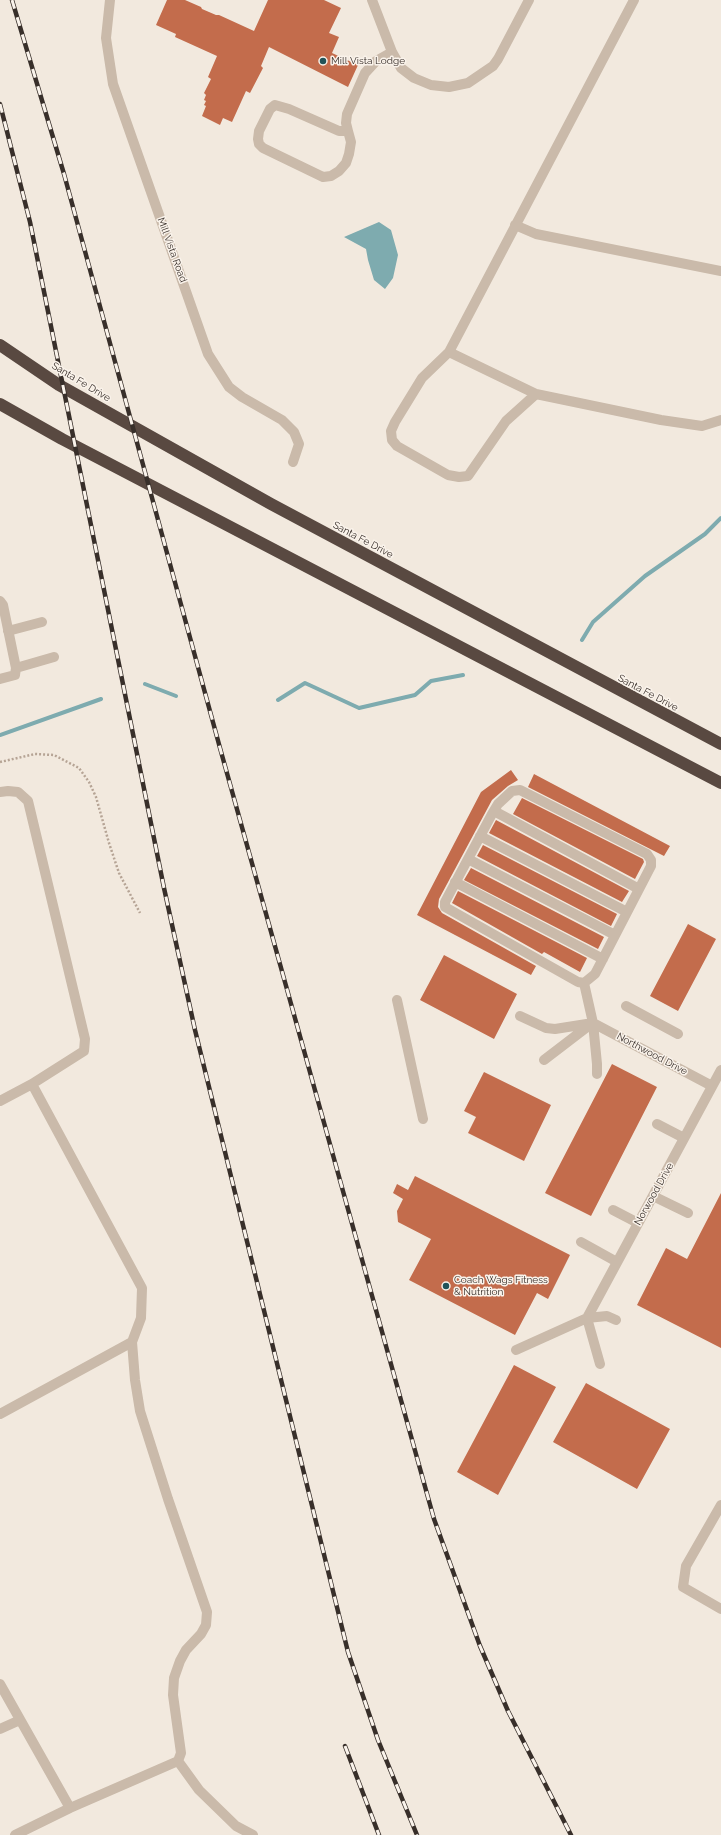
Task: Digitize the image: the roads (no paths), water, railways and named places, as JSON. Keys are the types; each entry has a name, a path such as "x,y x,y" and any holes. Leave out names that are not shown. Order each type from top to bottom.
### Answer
{"highway":[{"name":"Santa Fe Drive","path":"0,345 59,385 271,504 721,744"},
{"path":"0,404 62,439 721,783"}],"street":[{"name":"Mill Vista Road","path":"110,0 106,38 113,84 208,354 229,387 242,397 282,420 294,432 299,444 293,462"},
{"path":"372,0 392,52 401,68 414,78 431,85 449,87 468,83 486,71 498,59 528,0"},
{"path":"536,394 506,421 468,476 459,477 448,475 398,446 392,440 391,431 395,422 422,378 449,352 634,0"},
{"path":"348,131 339,131 289,109 275,105 270,109 262,124 258,138 259,144 263,148 323,177 331,176 339,171 346,163 351,142 348,131 347,114 365,73 376,61 392,52"},
{"path":"515,225 536,234 721,271"},
{"path":"449,352 536,394 661,420 702,426 721,420"},
{"path":"0,601 3,605 16,668 15,675 0,679"},
{"path":"8,631 42,622"},
{"path":"16,668 54,657"},
{"path":"520,790 647,854 652,860 651,866 595,974 584,983 578,982 445,907 445,902 455,882 494,811 498,804 512,791 520,790"},
{"path":"0,792 18,792 28,801 85,1039 84,1051 32,1084 0,1101"},
{"path":"494,811 639,889"},
{"path":"480,836 627,912"},
{"path":"468,859 615,936"},
{"path":"455,882 603,959"},
{"path":"584,983 593,1023 598,1064 597,1074"},
{"path":"397,1000 423,1119"},
{"path":"626,1006 678,1034"},
{"path":"520,1016 546,1028 555,1029 593,1023"},
{"path":"544,1060 593,1023"},
{"name":"Northwood Drive","path":"593,1023 712,1086"},
{"name":"Norwood Drive","path":"587,1318 721,1070"},
{"path":"22,1834 70,1808 178,1761 182,1753 173,1696 174,1678 186,1650 201,1634 206,1625 207,1612 140,1412 135,1380 132,1342 141,1318 142,1288 32,1084"},
{"path":"657,1124 684,1138"},
{"path":"653,1196 688,1213"},
{"path":"614,1210 638,1223"},
{"path":"581,1242 617,1262"},
{"path":"516,1350 587,1318 607,1316 616,1320"},
{"path":"587,1318 600,1364"},
{"path":"0,1414 132,1342"},
{"path":"721,1505 686,1566 684,1587 721,1609"},
{"path":"0,1684 70,1808"},
{"path":"0,1729 20,1720"},
{"path":"178,1761 200,1790 236,1826 253,1835"}],"water":[{"path":"379,222 391,230 398,255 393,278 385,289 374,280 366,249 344,237"}],"waterway":[{"path":"582,640 593,622 645,576 705,534 721,518"},
{"path":"278,700 305,683 359,708 415,695 431,681 463,675"},
{"path":"145,684 176,696"},
{"path":"0,735 101,699"}],"railway":[{"path":"12,0 64,174 220,748 434,1519 480,1646 508,1711 571,1835"},
{"path":"0,104 30,222 164,888 195,1030 348,1652 378,1740 417,1835"},
{"path":"345,1746 379,1835"}],"place":[{"name":"Mill Vista Lodge","path":"323,61"},
{"name":"Coach Wags Fitness & Nutrition","path":"446,1286"}]}
